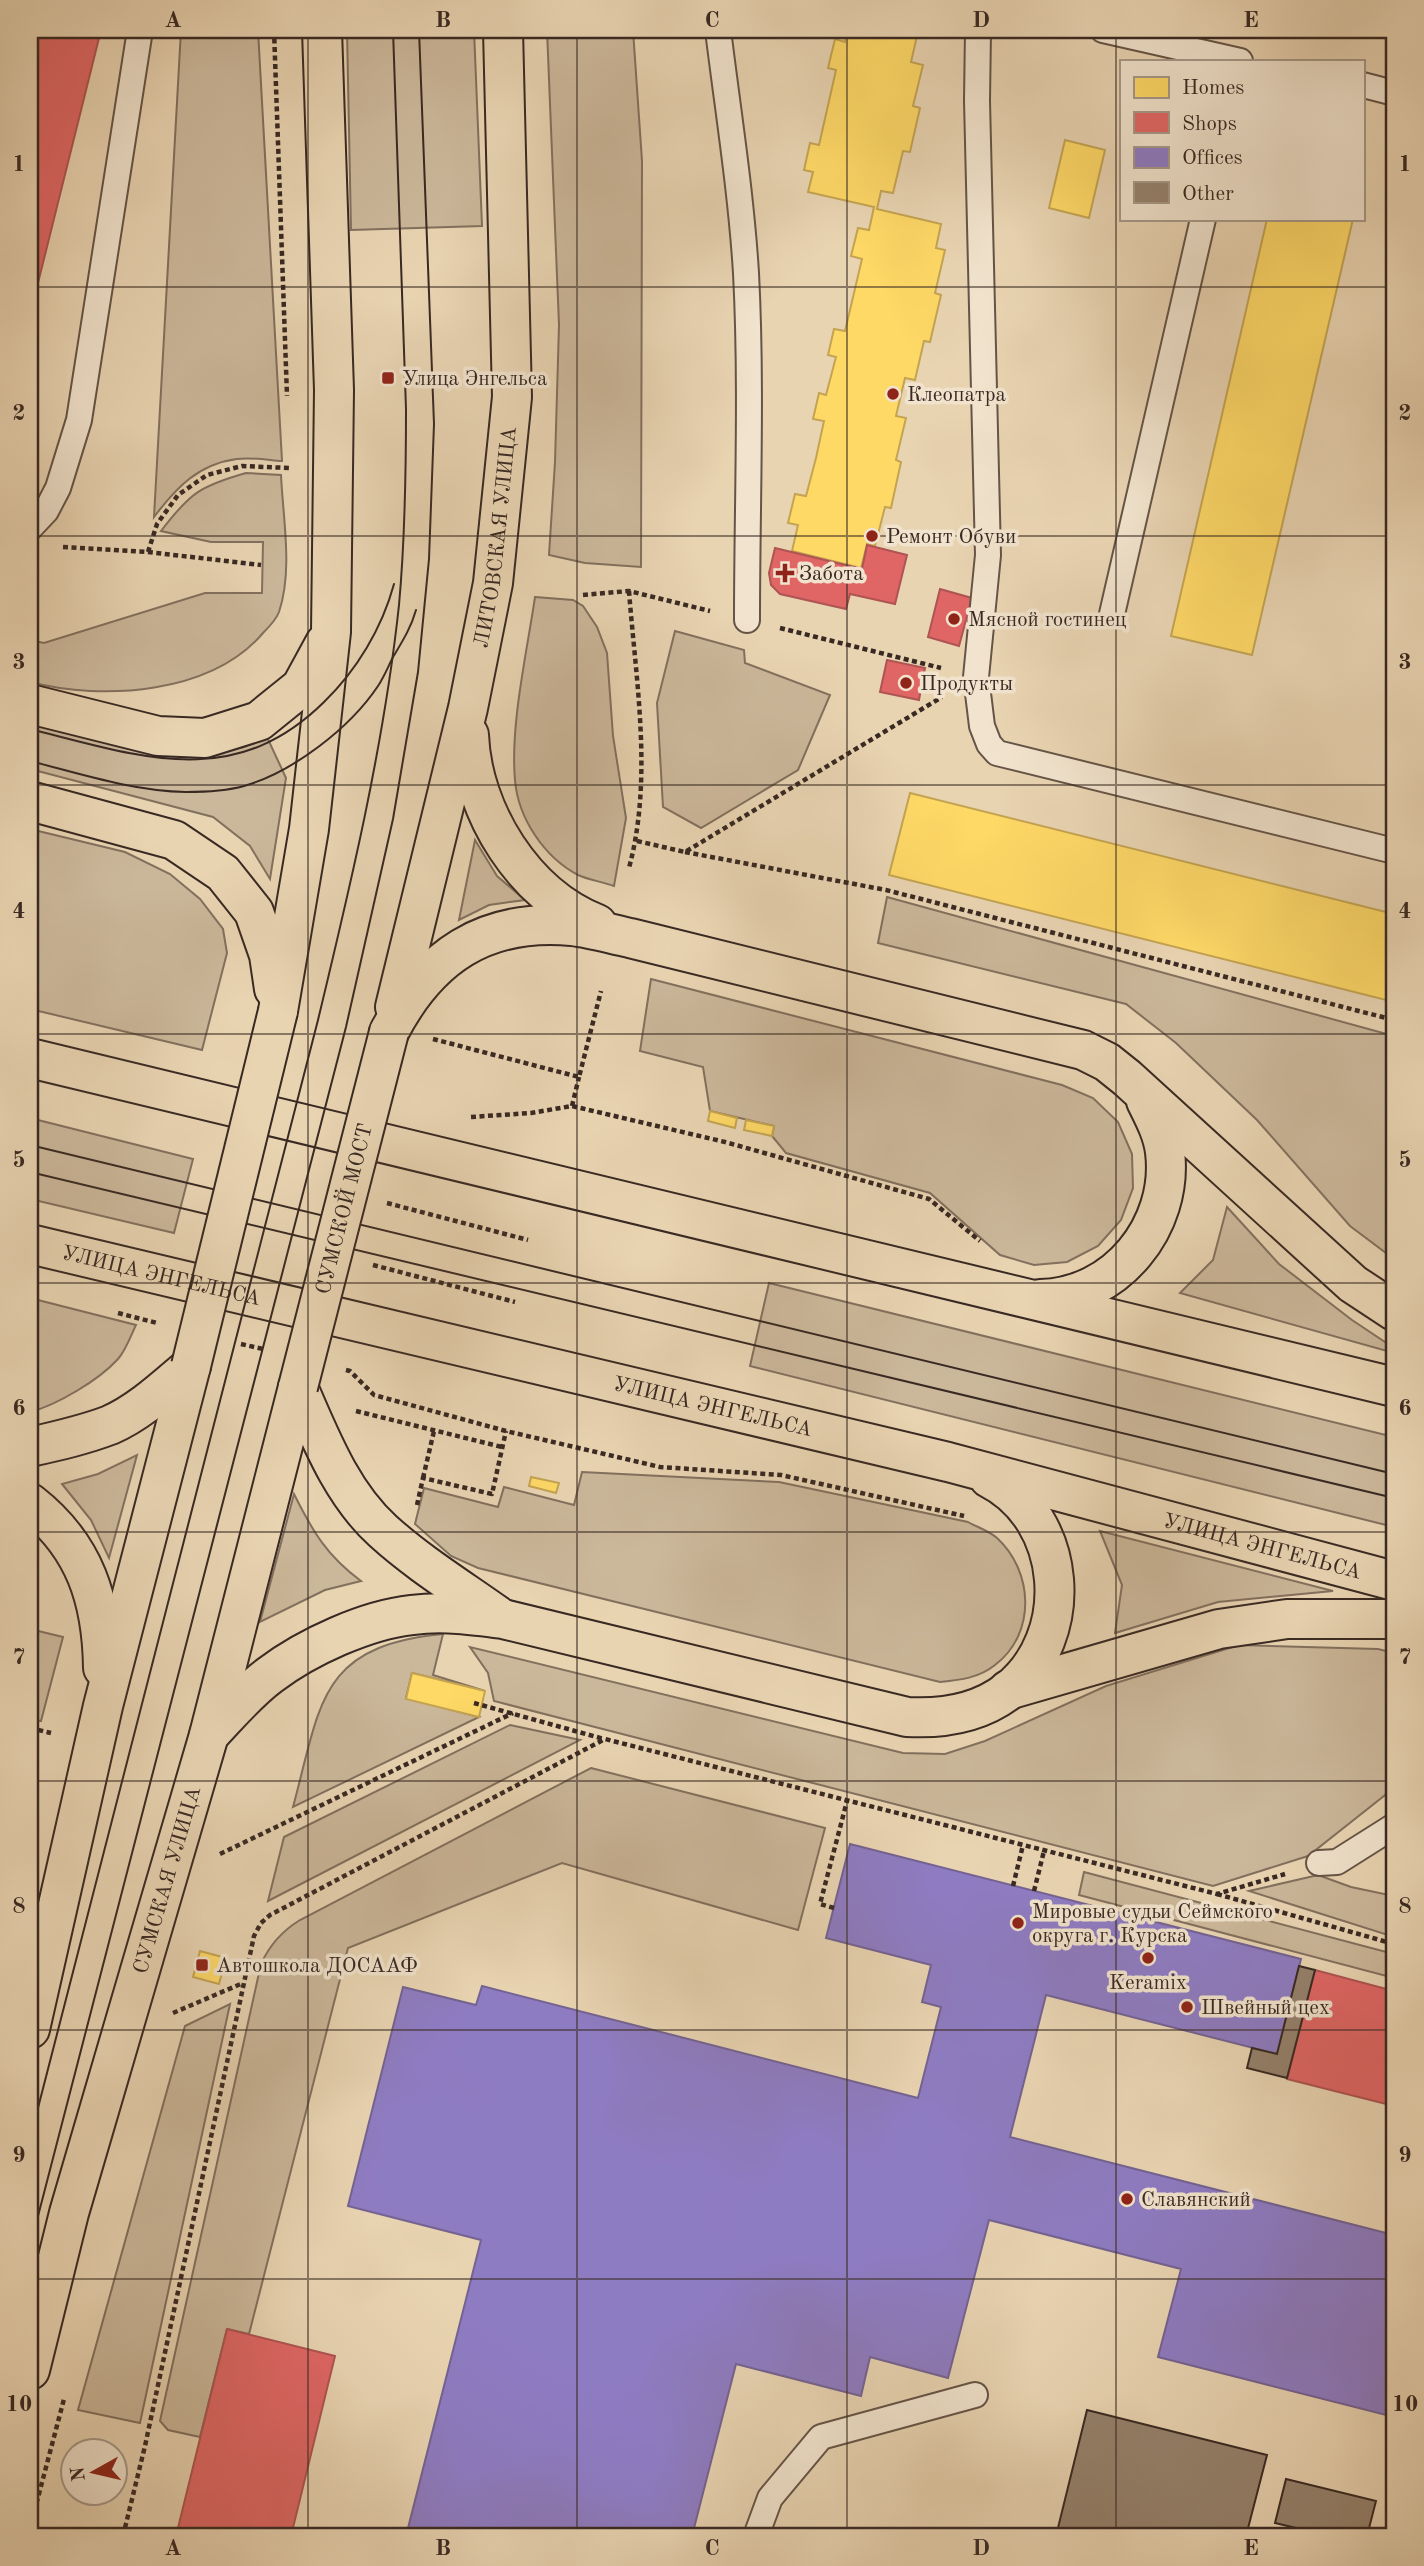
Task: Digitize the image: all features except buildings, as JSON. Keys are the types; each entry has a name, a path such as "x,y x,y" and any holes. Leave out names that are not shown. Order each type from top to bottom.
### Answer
{"main road":[{"path":"30,2029 103,1706 191,1366 278,1011 309,829 331,632 334,390 322,30"},
{"name":"ЛИТОВСКАЯ УЛИЦА","path":"388,1032 468,708 493,583 512,397 503,30"},
{"path":"30,704 158,736 205,738 259,721 300,687 331,632"},
{"path":"468,708 470,751 480,792 496,831 521,866 551,896 588,921 630,938"},
{"path":"30,801 174,840 223,873 254,912 269,955 278,1011"},
{"path":"388,1032 417,986 449,956 478,940 509,929 541,925 574,926 630,938 1083,1050 1107,1062 1353,1284 1394,1311"},
{"name":"СУМСКОЙ МОСТ","path":"298,1387 388,1032"},
{"path":"30,1058 1394,1387"},
{"path":"1017,1297 1043,1299 1070,1295 1095,1285 1118,1270 1137,1251 1152,1229 1161,1204 1165,1150 1157,1124 1145,1100 1126,1078"},
{"name":"УЛИЦА ЭНГЕЛЬСА","path":"30,1244 973,1469 1394,1581"},
{"path":"30,1447 76,1437 113,1424 154,1398 191,1366"},
{"path":"298,1387 344,1484 381,1530 503,1619"},
{"name":"СУМСКАЯ УЛИЦА","path":"30,2370 69,2213 209,1735 298,1387"},
{"path":"209,1735 253,1689 294,1658 377,1621 412,1615 456,1613 503,1619 907,1717 933,1719 961,1714 985,1705 1008,1690 1027,1671 1042,1649 1051,1623 1055,1597 1054,1572 1047,1544 1035,1520 1017,1498 998,1482 973,1469"},
{"path":"30,1503 50,1519 77,1553 92,1586 102,1640 103,1706"},
{"path":"1008,1690 1219,1629 1287,1619 1394,1619"}],"lane":[{"path":"30,528 46,510 58,488 79,420 140,30"},
{"path":"718,30 738,180 746,272 747,620"},
{"path":"978,30 977,101 988,555 976,677 982,726 989,744 997,754 1394,852"},
{"path":"1103,30 1237,60"},
{"path":"1364,85 1394,93"},
{"path":"1112,614 1203,220"},
{"path":"1319,1863 1337,1862 1394,1826"},
{"path":"756,2536 770,2498 821,2437 975,2395"}],"path":[{"path":"274,30 288,400"},
{"path":"148,552 157,524 178,495 207,475 242,466 290,468 289,455"},
{"path":"61,546 148,552 261,565"},
{"path":"629,591 642,758 636,841 629,868"},
{"path":"685,852 976,677"},
{"path":"636,841 886,890 1394,1020"},
{"path":"601,990 572,1106 725,1142 929,1199 989,1249"},
{"path":"426,1038 579,1077"},
{"path":"384,1202 528,1240"},
{"path":"368,1264 515,1302"},
{"path":"110,1311 163,1324"},
{"path":"230,1341 270,1351"},
{"path":"337,1368 350,1371 374,1395 506,1431 660,1467 781,1475 968,1517"},
{"path":"344,1408 502,1447"},
{"path":"417,1506 434,1431"},
{"path":"422,1478 492,1494 506,1431"},
{"path":"474,1703 605,1740 1217,1894 1394,1944"},
{"path":"213,1861 232,1847 513,1713"},
{"path":"49,1744 54,1720"},
{"path":"30,1728 51,1733"},
{"path":"123,2536 257,1929 270,1915 605,1740"},
{"path":"834,1908 820,1905 847,1801"},
{"path":"1013,1885 1023,1845"},
{"path":"1034,1891 1044,1851"},
{"path":"1217,1894 1319,1863"},
{"path":"169,2015 243,1983"}],"shaded area":[{"path":"181,30 258,30 282,461 243,458 211,466 180,487 154,517"},
{"path":"347,30 474,30 482,226 351,230"},
{"path":"547,30 633,30 642,161 641,567 585,563 549,555 559,325"},
{"path":"246,473 281,475 286,579 279,612 263,633 241,653 215,669 154,688 90,691 30,682 30,640 44,643 205,593 262,593 263,542 211,542 161,531 197,493 217,482"},
{"path":"535,597 573,600 583,606 597,627 607,653 613,736 626,818 614,886 578,875 554,858 527,822 517,794 515,736"},
{"path":"675,631 744,650 745,663 830,695 798,770 701,828 663,807 657,703"},
{"path":"30,724 217,753 244,747 267,737 286,778 270,879 250,846 213,817 30,769"},
{"path":"30,829 125,852 170,874 200,899 223,929 227,953 202,1050 30,1009"},
{"path":"475,840 497,876 525,900 489,905 459,920"},
{"path":"887,897 1394,1036 1394,1259 1350,1226 1257,1120 1176,1043 1126,1004 878,943"},
{"path":"651,979 1062,1085 1093,1098 1118,1122 1132,1154 1133,1188 1121,1220 1098,1246 1067,1262 1034,1265 1000,1255 930,1193 786,1153 772,1136 774,1126 710,1111 703,1067 640,1051"},
{"path":"30,1118 193,1159 174,1233 30,1199"},
{"path":"1227,1207 1279,1264 1352,1320 1394,1348 1394,1353 1180,1293 1213,1260"},
{"path":"769,1283 1394,1437 1394,1527 750,1366"},
{"path":"30,1298 136,1325 126,1347 110,1367 65,1398 30,1412"},
{"path":"137,1455 109,1558 91,1520 62,1484 98,1474"},
{"path":"582,1472 779,1482 968,1522 997,1538 1018,1567 1025,1602 1024,1619 1018,1636 1009,1652 989,1669 969,1678 940,1682 478,1568 451,1556 415,1524 424,1488 498,1507 504,1487 574,1505"},
{"path":"294,1494 322,1542 349,1572 361,1581 325,1590 260,1622"},
{"path":"1100,1531 1333,1591 1218,1602 1115,1633 1122,1585"},
{"path":"30,1629 63,1637 41,1721 30,1719"},
{"path":"443,1634 433,1675 485,1691 412,1673 406,1698 479,1717 293,1807 320,1710 332,1686 348,1667 371,1652 402,1641"},
{"path":"1239,1645 1378,1649 1394,1653 1394,1788 1308,1856 1213,1886 494,1701 488,1673 470,1647 903,1753 945,1754 985,1741 1106,1686"},
{"path":"510,1725 580,1740 268,1901 284,1837"},
{"path":"591,1768 825,1828 798,1930 562,1863 348,1948 249,2334 227,2329 200,2437 168,2430 160,2421 261,1964 268,1950 282,1933 300,1920"},
{"path":"1084,1872 1394,1954 1394,1978 1079,1895"},
{"path":"1318,1875 1351,1887 1394,1896 1394,1937 1249,1891"},
{"path":"230,2004 140,2423 78,2410 185,2026"}],"tram line":[{"path":"30,2139 318,1020 354,865 385,710 399,605 406,458 393,30"},
{"path":"30,2247 346,1027 393,819 418,672 429,559 434,424 419,30"},
{"path":"30,729 147,756 184,759 220,757 255,748 290,730 336,690 367,647 383,616 394,584"},
{"path":"30,761 107,781 166,791 223,790 263,779 319,746 366,702 380,683 409,629 416,610"},
{"path":"30,1145 1394,1474"},
{"path":"30,1172 1394,1498"}],"place":[{"name":"Улица Энгельса","path":"388,378"},
{"name":"Клеопатра","path":"893,394"},
{"name":"Ремонт Обуви","path":"872,536"},
{"name":"Забота","path":"785,573"},
{"name":"Мясной гостинец","path":"954,619"},
{"name":"Продукты","path":"906,683"},
{"name":"Мировые судьи Сеймского округа г. Курска","path":"1018,1923"},
{"name":"Keramix","path":"1148,1958"},
{"name":"Автошкола ДОСААФ","path":"202,1965"},
{"name":"Швейный цех","path":"1187,2007"},
{"name":"Славянский","path":"1127,2199"}]}
